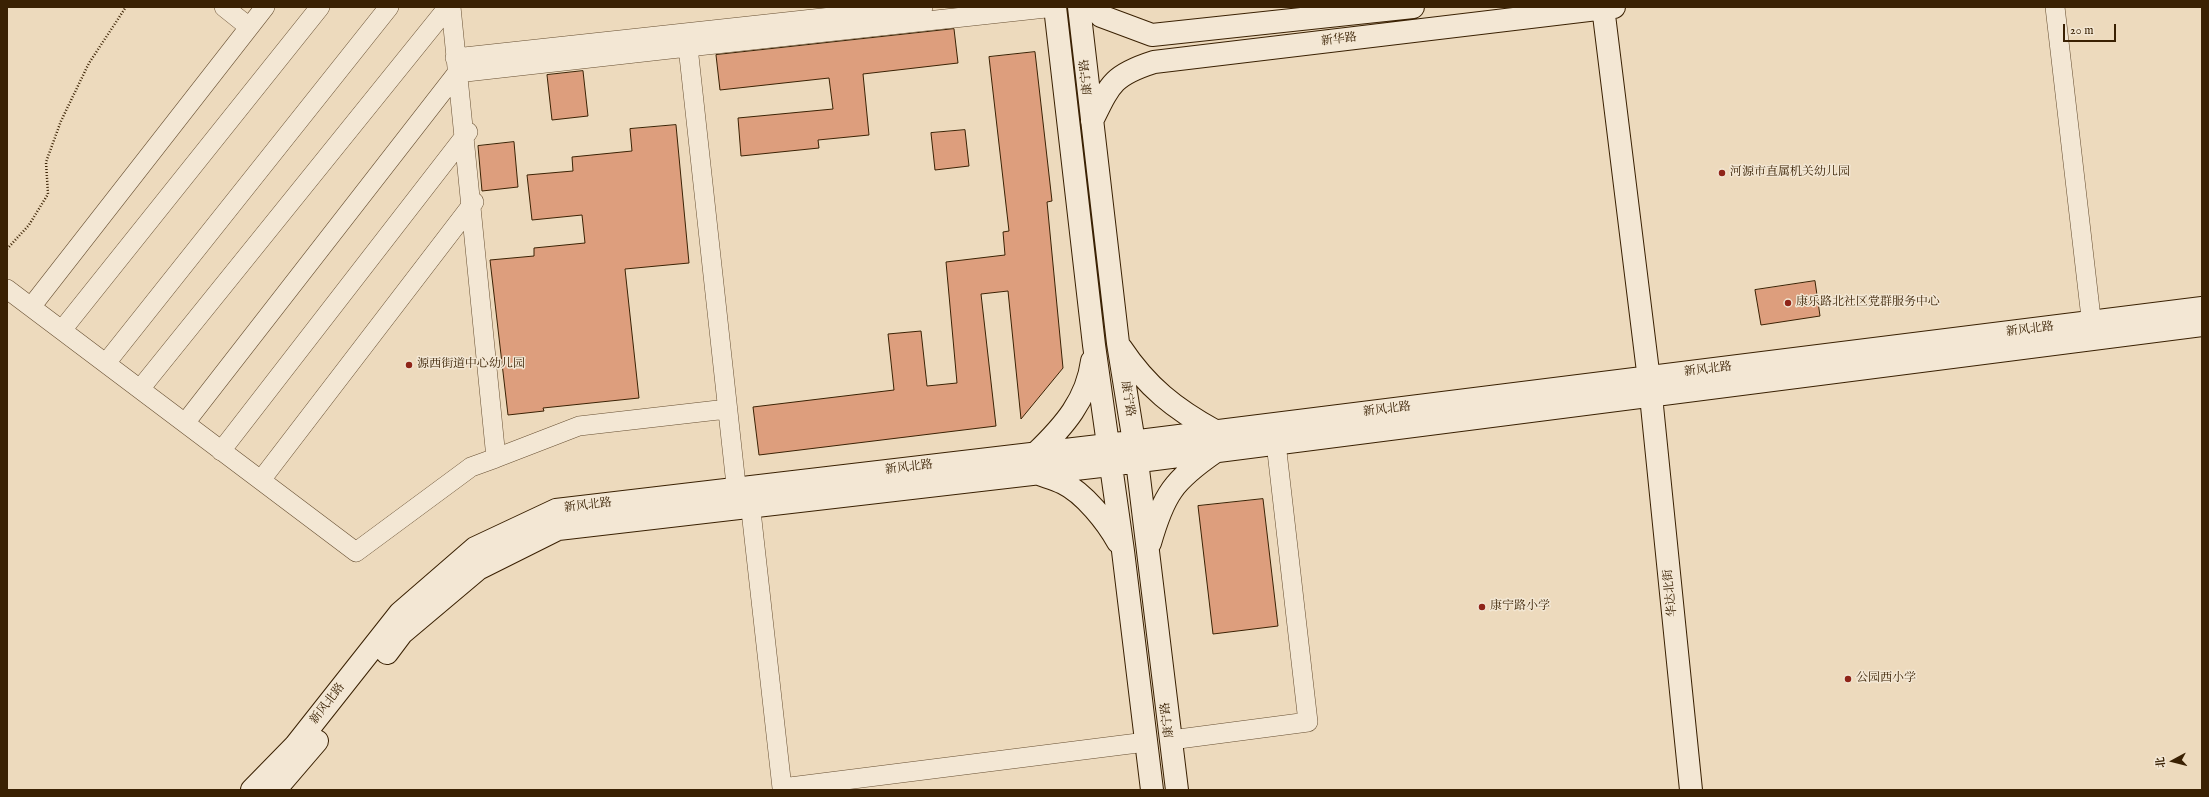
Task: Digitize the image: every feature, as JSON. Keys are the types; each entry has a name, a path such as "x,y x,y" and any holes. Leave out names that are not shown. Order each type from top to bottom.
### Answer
{"street":[{"path":"224,7 249,27"},
{"path":"34,303 265,7"},
{"path":"65,326 320,7"},
{"path":"109,359 389,7"},
{"path":"144,385 449,7"},
{"path":"449,7 460,65"},
{"path":"457,7 466,134 498,450"},
{"path":"681,41 923,7"},
{"path":"188,419 460,65 681,41 1055,7"},
{"name":"康宁路","path":"1055,7 1094,346 1123,552 1152,790"},
{"name":"康宁路","path":"1080,7 1118,343 1135,451 1177,790"},
{"name":"新华路","path":"1094,7 1101,16 1152,35 1413,7"},
{"path":"2055,7 2093,330"},
{"path":"1601,8 1644,387"},
{"name":"新华路","path":"1092,122 1108,88 1129,70 1154,62 1601,8"},
{"path":"681,41 720,404 737,499 782,788 1146,742"},
{"path":"224,446 466,134"},
{"path":"264,476 473,204"},
{"path":"7,276 34,303"},
{"path":"7,288 34,303 144,385 264,476 356,552 471,467 498,450 579,426 720,404"},
{"name":"新风北路","path":"275,790 297,767 402,633 478,569 558,529 737,499 1216,441 2202,317"},
{"path":"1118,343 1136,370 1160,394 1216,441"},
{"path":"1037,463 1075,408 1089,381 1094,346"},
{"name":"新风北路","path":"1216,441 1276,444 1644,387"},
{"name":"华达北街","path":"1644,387 1678,790"},
{"name":"华达北街","path":"1644,387 1691,790"},
{"name":"新风北路","path":"1148,550 1157,518 1171,489 1216,441"},
{"path":"1171,740 1308,722 1276,444"},
{"name":"新风北路","path":"1037,463 1087,502 1107,521 1123,552"},
{"name":"新风北路","path":"252,790 295,746 400,613 475,548 556,510 737,499"}],"path":[{"path":"7,249 29,226 48,194 46,162 61,122 90,62 126,7"}],"building":[{"path":"954,29 958,63 863,74 869,135 818,140 819,148 741,156 738,118 833,109 829,78 720,90 716,55"},
{"path":"1035,52 1052,201 1047,202 1063,368 1021,419 1008,291 981,294 996,426 759,455 753,407 894,390 888,334 921,331 927,386 957,383 946,262 1005,255 1003,232 1009,231 989,57"},
{"path":"583,71 588,116 552,120 547,75"},
{"path":"676,125 689,263 625,269 639,398 543,408 544,411 508,415 490,260 534,256 534,248 585,243 582,215 532,220 527,175 573,171 572,157 632,151 630,129"},
{"path":"965,130 969,166 935,170 931,133"},
{"path":"514,142 518,187 482,191 478,146"},
{"name":"康乐路北社区党群服务中心","path":"1815,281 1820,316 1761,325 1755,290"},
{"path":"1263,499 1278,626 1213,634 1198,506"}],"place":[{"name":"河源市直属机关幼儿园","path":"1722,173"},
{"name":"康乐路北社区党群服务中心","path":"1788,303"},
{"name":"源西街道中心幼儿园","path":"409,365"},
{"name":"康宁路小学","path":"1482,607"},
{"name":"公园西小学","path":"1848,679"}]}
